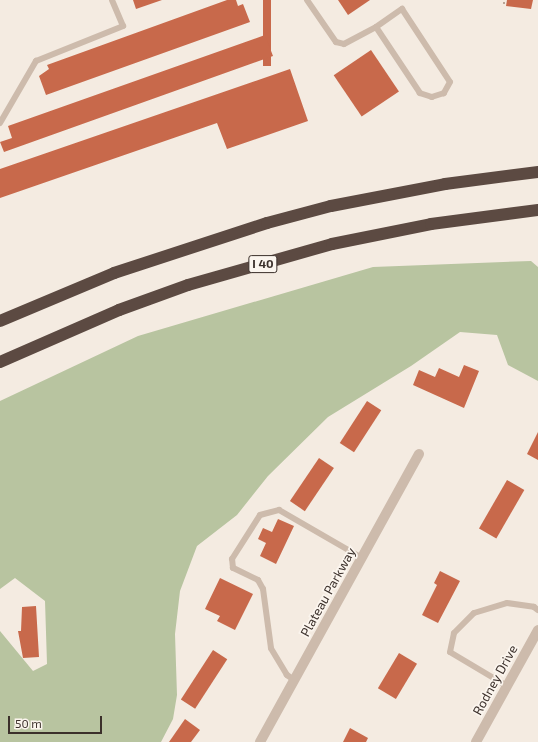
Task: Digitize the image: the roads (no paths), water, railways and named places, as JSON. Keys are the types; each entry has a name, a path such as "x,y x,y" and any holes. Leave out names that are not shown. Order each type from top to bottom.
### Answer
{"highway":[{"path":"0,321 114,273 267,223 330,206 445,184 538,172"},
{"name":"I 40","path":"0,362 119,310 188,285 332,244 431,224 538,210"}],"street":[{"name":"Plateau Parkway","path":"260,742 419,454"},
{"name":"Rodney Drive","path":"476,742 538,630"}],"lane":[{"path":"0,123 36,61 123,26 112,0"},
{"path":"307,0 336,42 344,44 376,27 402,9 450,82 444,93 432,97 420,93 376,27"},
{"path":"294,680 287,675 271,648 263,588 258,580 233,568 232,559 260,515 279,510 286,512 362,558"},
{"path":"507,686 450,652 454,633 474,613 507,604 534,607 538,610"}]}
